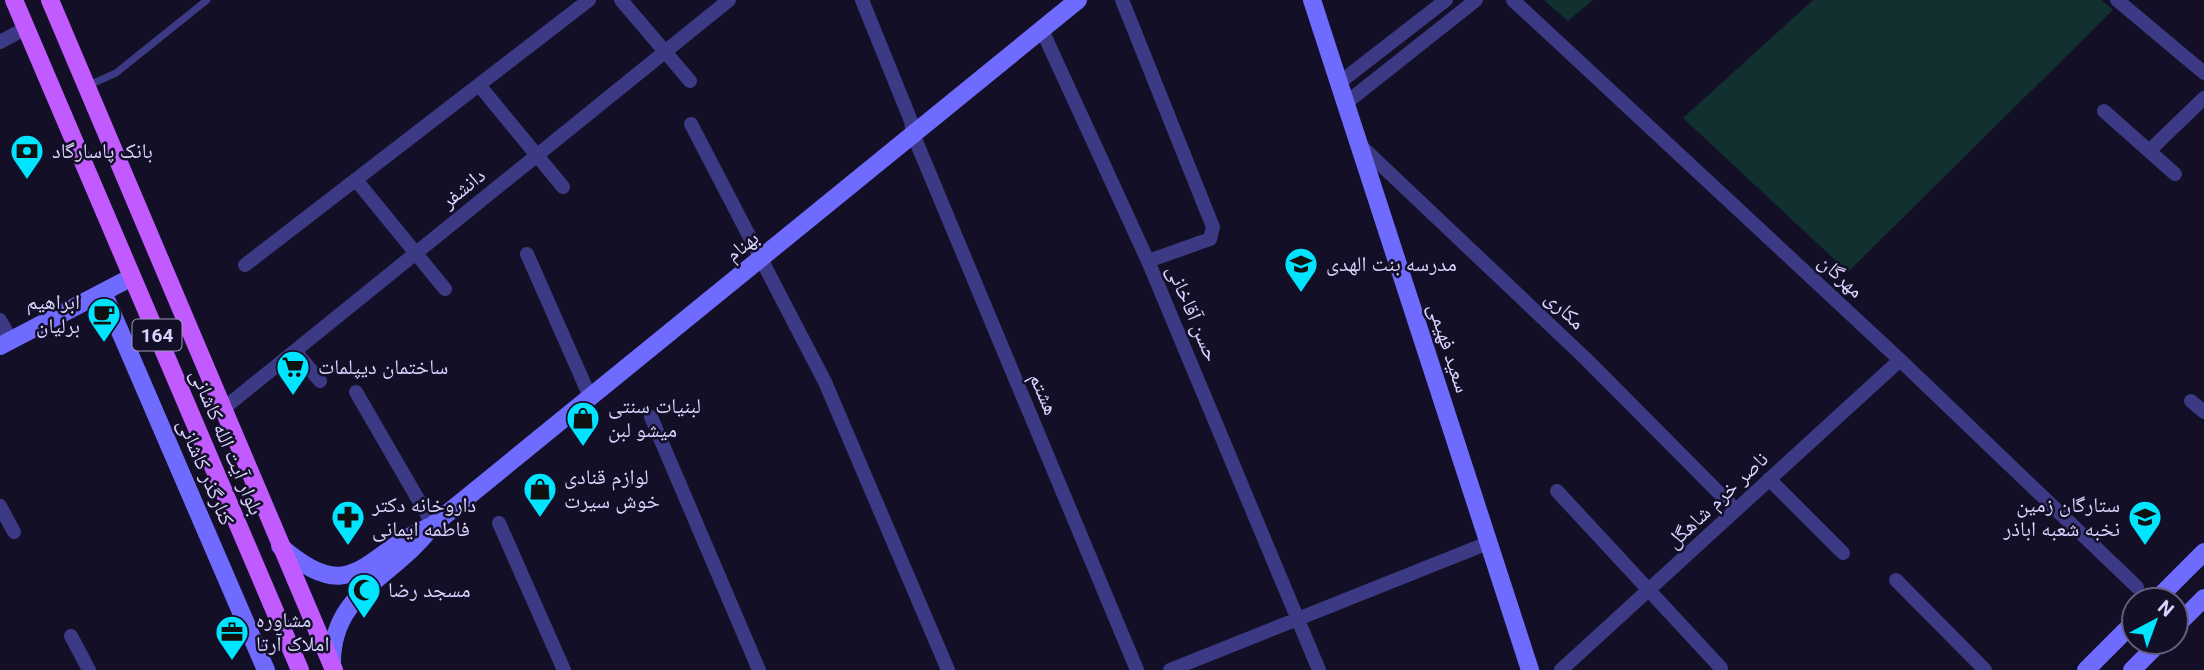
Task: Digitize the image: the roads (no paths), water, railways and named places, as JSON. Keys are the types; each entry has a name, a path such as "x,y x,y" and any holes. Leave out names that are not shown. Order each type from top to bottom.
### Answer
{"main road":[{"name":"بلوار آیت الله کاشانی","path":"15,0 300,670"},
{"name":"بلوار آیت الله کاشانی","path":"50,0 333,667"},
{"name":"بهنام","path":"333,667 337,624 360,593 416,549 433,525 761,260 912,128 1078,0"},
{"name":"سعید فهیمی","path":"1312,0 1530,670"},
{"path":"5,343 132,277"},
{"name":"کنارگذر کاشانی","path":"103,292 266,670"},
{"name":"بهنام","path":"346,577 366,567 408,535 433,525"},
{"path":"280,547 316,573 346,577 342,592 349,596 360,593"},
{"path":"2170,586 2204,552"},
{"path":"2190,612 2204,598"},
{"path":"2086,670 2120,636"},
{"path":"2132,670 2146,656"}],"street":[{"path":"246,265 589,0"},
{"path":"621,0 690,82"},
{"name":"دانشفر","path":"223,409 729,0"},
{"name":"هشتم","path":"862,0 912,128 1137,670"},
{"path":"1122,0 1213,227 1210,239 1149,261"},
{"path":"1339,83 1446,0"},
{"path":"1346,103 1460,5 1476,0"},
{"name":"مهرگان","path":"1513,0 1900,360 2136,586"},
{"path":"2122,2 2204,74"},
{"path":"0,42 26,28"},
{"name":"حسن آقاخانی","path":"1041,28 1149,261 1318,670"},
{"path":"479,85 563,187"},
{"path":"2149,151 2204,98"},
{"path":"2104,111 2175,174"},
{"path":"691,124 825,382 948,670"},
{"name":"مکاری","path":"1360,145 1586,359 1736,510"},
{"path":"356,180 445,289"},
{"path":"527,254 591,399"},
{"path":"0,320 5,343"},
{"path":"295,351 320,381"},
{"name":"ناصر خرم شاهگل","path":"1561,670 1900,360"},
{"path":"356,392 433,525"},
{"path":"2191,401 2204,412"},
{"path":"651,417 759,670"},
{"path":"1769,480 1843,553"},
{"path":"1557,491 1721,668"},
{"path":"0,506 14,532"},
{"path":"499,523 564,670"},
{"path":"1170,670 1488,543"},
{"path":"1896,580 1985,670"},
{"path":"71,636 89,670"}],"lane":[{"path":"87,86 116,73 207,0"}],"place":[{"name":"بانک پاسارگاد","path":"27,181"},
{"name":"مدرسه بنت الهدی","path":"1301,294"},
{"name":"ابراهیم برلیان","path":"104,344"},
{"name":"ساختمان دیپلمات","path":"293,397"},
{"name":"لبنیات سنتی میشو لبن","path":"583,448"},
{"name":"لوازم قنادی خوش سیرت","path":"540,519"},
{"name":"داروخانه دکتر فاطمه ایمانی","path":"348,547"},
{"name":"ستارگان زمین نخبه شعبه اباذر","path":"2145,547"},
{"name":"مسجد رضا","path":"364,620"},
{"name":"مشاوره املاک آرتا","path":"232,662"}]}
